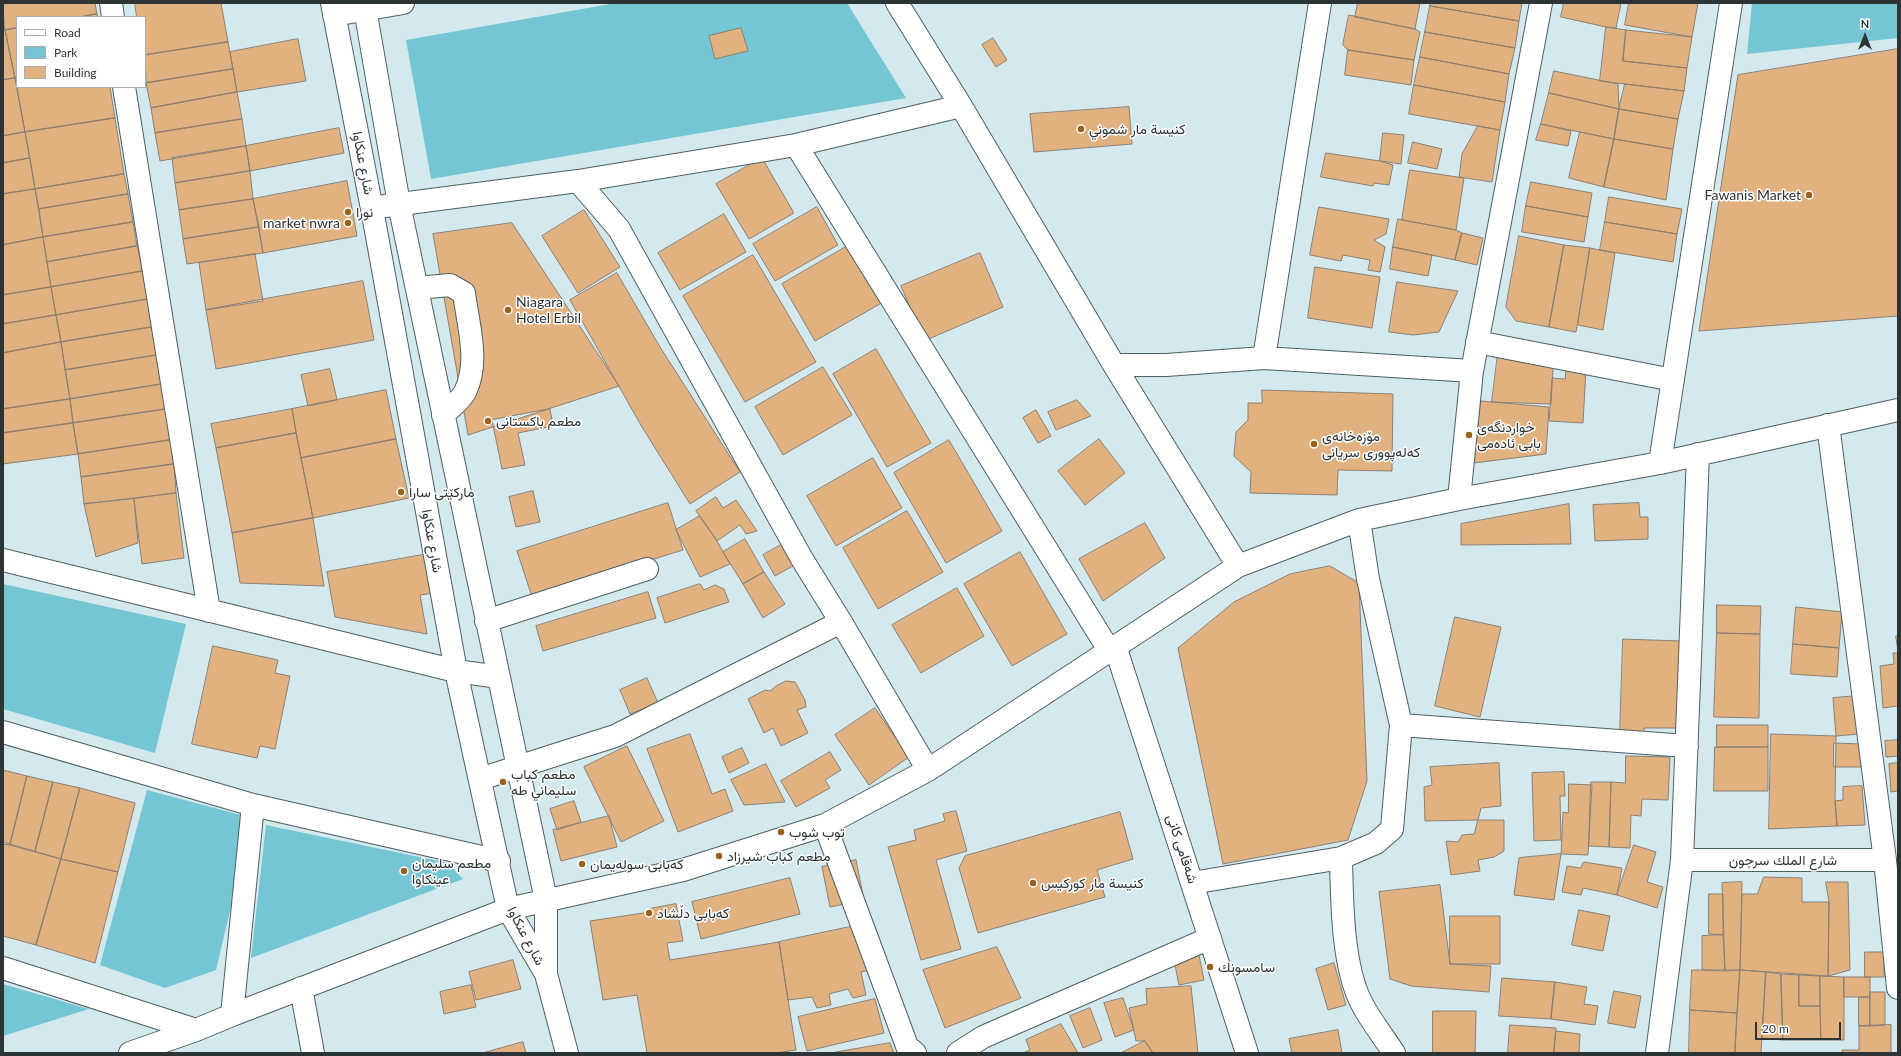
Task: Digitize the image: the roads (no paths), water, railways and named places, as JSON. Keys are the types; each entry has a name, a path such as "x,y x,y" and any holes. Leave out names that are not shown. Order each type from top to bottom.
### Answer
{"street":[{"path":"111,3 113,16"},
{"path":"333,9 403,3"},
{"path":"897,3 961,106 1114,365 1238,566"},
{"path":"1264,358 1320,3"},
{"path":"1459,499 1472,371 1541,3"},
{"path":"1660,463 1731,3"},
{"name":"شارع عنكاوا","path":"365,6 399,204 546,900 546,974 567,1053"},
{"name":"شارع عنكاوا","path":"333,9 372,209 456,671 499,861 508,909 546,974"},
{"path":"124,88 209,611"},
{"path":"372,209 399,204 578,181 796,145 961,106"},
{"name":"شەقامی کانی","path":"796,145 1112,648 1192,882 1247,1053"},
{"path":"578,181 619,229 802,559 928,770"},
{"path":"417,288 450,285 464,294 473,358 471,375 464,393 443,415"},
{"path":"1477,342 1673,380"},
{"path":"1114,365 1166,365 1264,358 1472,371"},
{"path":"130,1053 196,1030 508,909 683,870 825,825 928,770 1238,566 1359,520 1459,499 1660,463 1898,410"},
{"path":"1828,425 1885,860 1898,988"},
{"path":"1657,1053 1682,860 1698,454"},
{"path":"1192,882 1341,858 1376,843 1392,829 1401,725 1368,579 1359,520"},
{"path":"3,560 456,671 499,677"},
{"path":"486,621 647,569"},
{"path":"480,779 615,736 841,622"},
{"path":"1401,725 1687,746"},
{"path":"3,732 253,804 499,861"},
{"path":"232,1015 253,804"},
{"path":"825,825 907,1046 915,1053"},
{"path":"1341,858 1344,927 1350,967 1361,1001 1394,1053"},
{"name":"شارع الملك سرجون","path":"1682,860 1885,860"},
{"path":"958,1053 986,1045 1210,938"},
{"path":"3,968 196,1030"},
{"path":"301,988 313,1053"}],"place":[{"name":"كنيسة مار شموني","path":"1081,129"},
{"name":"Fawanis Market","path":"1809,195"},
{"name":"نورا","path":"348,212"},
{"name":"market nwra","path":"348,223"},
{"name":"Niagara Hotel Erbil","path":"508,310"},
{"name":"مطعم باکستانی","path":"488,421"},
{"name":"خواردنگەی بابی ئادەمی","path":"1469,435"},
{"name":"مۆزەخانەی کەلەپووری سریانی","path":"1314,444"},
{"name":"مارکێتی سارا","path":"401,492"},
{"name":"مطعم كباب سليماني طه","path":"503,782"},
{"name":"توب شوب","path":"781,832"},
{"name":"مطعم كباب شيرزاد","path":"719,856"},
{"name":"کەبابی سولەیمان","path":"582,864"},
{"name":"مطعم سليمان عينكاوا","path":"404,871"},
{"name":"كنيسة مار كوركيس","path":"1033,883"},
{"name":"کەبابی دڵشاد","path":"649,913"},
{"name":"سامسونك","path":"1210,967"}]}
